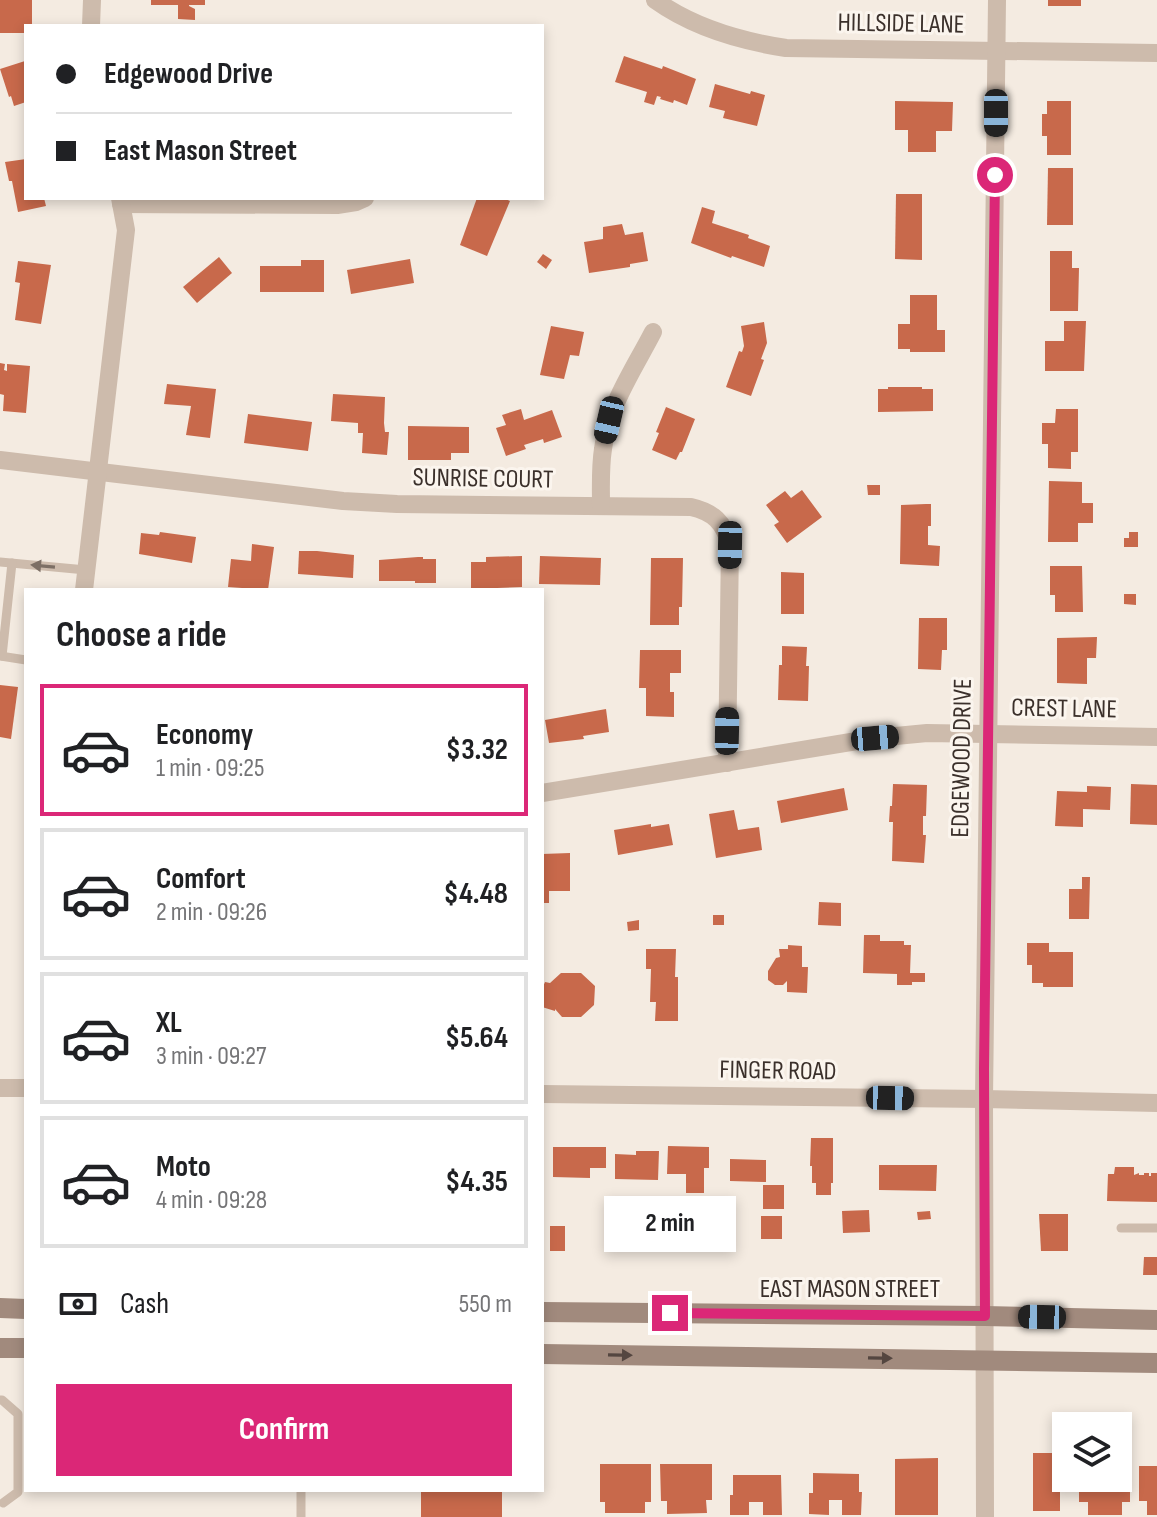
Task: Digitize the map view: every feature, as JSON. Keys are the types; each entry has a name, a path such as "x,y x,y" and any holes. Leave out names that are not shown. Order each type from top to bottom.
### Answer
{"main road":[{"path":"0,1308 24,1309"},
{"name":"EAST MASON STREET","path":"544,1312 1157,1320"},
{"path":"0,1348 24,1348"},
{"path":"544,1354 1157,1363"}],"street":[{"path":"91,24 92,0"},
{"name":"HILLSIDE LANE","path":"655,0 692,22 724,35 786,48 1157,53"},
{"name":"EDGEWOOD DRIVE","path":"985,1517 984,1099 997,0"},
{"path":"84,588 126,230 121,201 337,205 357,200"},
{"path":"601,506 601,463 609,420 653,332"},
{"name":"SUNRISE COURT","path":"0,460 343,501 691,507 712,514 723,525 730,545 727,763"},
{"name":"CREST LANE","path":"544,793 875,738 927,733 1157,737"},
{"path":"0,1088 24,1088"},
{"name":"FINGER ROAD","path":"544,1094 1157,1103"}],"lane":[{"path":"0,562 86,570"},
{"path":"12,563 1,656 24,660"},
{"path":"1121,1228 1157,1228"},
{"path":"0,1400 18,1414 18,1492 3,1503"},
{"path":"301,1492 301,1517"}],"building":[{"path":"0,0 32,0 32,24 24,24 24,33 0,33"},
{"path":"151,0 205,0 205,5 189,5 195,9 195,20 178,19 178,5 151,5"},
{"path":"1048,0 1081,0 1081,6 1048,6"},
{"path":"624,56 696,79 687,105 657,96 654,105 644,102 647,92 615,82"},
{"path":"24,61 24,103 14,106 0,69"},
{"path":"715,84 765,95 757,126 723,118 725,111 709,107"},
{"path":"895,101 953,102 952,131 936,131 936,152 908,152 908,130 895,130"},
{"path":"1047,101 1071,101 1071,155 1047,155 1047,136 1042,136 1042,114 1047,114"},
{"path":"24,159 24,200 44,200 46,206 18,212 5,162"},
{"path":"1048,168 1073,168 1073,225 1047,225"},
{"path":"896,194 922,194 922,260 895,259"},
{"path":"476,200 510,201 487,256 460,245"},
{"path":"702,207 715,211 712,223 749,235 748,238 770,246 764,267 691,243"},
{"path":"622,224 625,235 643,232 648,261 589,273 584,242 603,239 603,227"},
{"path":"1050,251 1072,251 1072,268 1079,268 1078,311 1050,311"},
{"path":"543,254 552,260 546,269 537,262"},
{"path":"219,257 232,273 197,303 183,287"},
{"path":"410,259 414,283 351,294 347,270"},
{"path":"301,260 324,260 324,292 260,292 260,266 301,266"},
{"path":"18,261 51,265 41,324 15,320 20,283 15,282"},
{"path":"910,295 937,295 937,330 945,330 945,352 898,349 898,324 910,324"},
{"path":"1064,321 1086,321 1084,371 1045,371 1045,341 1064,341"},
{"path":"764,322 767,343 751,396 726,387 739,351 742,352 744,346 741,326"},
{"path":"551,326 584,332 579,356 570,355 564,379 540,375"},
{"path":"0,363 5,364 4,370 7,371 7,364 30,366 26,413 3,411"},
{"path":"167,384 216,389 210,438 186,435 191,406 164,404"},
{"path":"878,389 933,389 933,411 878,412"},
{"path":"333,394 385,397 385,432 389,432 387,455 362,453 363,433 358,433 358,423 331,421"},
{"path":"666,407 695,419 676,460 652,450"},
{"path":"521,409 524,420 552,410 562,437 524,445 526,449 506,456 496,428 506,425 502,415"},
{"path":"1056,409 1078,409 1078,452 1071,452 1071,469 1048,468 1048,444 1042,444 1042,423 1055,423"},
{"path":"248,414 312,422 308,451 244,443"},
{"path":"408,426 469,427 469,453 451,453 451,460 408,460"},
{"path":"1049,481 1082,482 1082,503 1093,503 1093,523 1078,523 1078,542 1048,542"},
{"path":"867,485 880,485 880,495 868,495"},
{"path":"802,490 822,517 787,543 774,525 779,522 766,505 785,491 791,498"},
{"path":"931,504 928,545 940,546 939,566 900,564 901,505"},
{"path":"160,532 196,537 192,563 139,554 141,533 159,535"},
{"path":"1129,532 1138,532 1138,547 1124,547 1124,538 1129,538"},
{"path":"252,544 274,547 268,588 228,587 231,559 251,561"},
{"path":"299,551 354,555 353,578 298,574"},
{"path":"522,556 522,587 471,588 471,562 486,562 486,557"},
{"path":"540,556 601,558 600,585 539,584"},
{"path":"651,558 683,558 679,625 650,625"},
{"path":"436,559 436,583 379,581 379,560"},
{"path":"1050,566 1082,566 1083,612 1055,612 1055,595 1050,595"},
{"path":"781,572 804,573 804,614 781,614"},
{"path":"1124,594 1136,594 1136,605 1124,604"},
{"path":"919,618 947,618 947,650 942,650 941,670 918,669"},
{"path":"1097,637 1096,658 1087,658 1087,684 1057,683 1057,638"},
{"path":"782,646 807,647 808,701 778,700"},
{"path":"640,650 681,650 681,673 670,673 674,717 646,716 646,688 639,688"},
{"path":"0,685 18,687 11,739 0,737"},
{"path":"606,709 609,732 549,743 545,720"},
{"path":"893,784 927,785 926,816 923,816 923,835 926,835 924,863 892,861 893,822 889,822"},
{"path":"1131,784 1157,785 1157,825 1130,824"},
{"path":"1087,786 1111,787 1110,810 1083,809 1083,827 1055,826 1057,791 1087,792"},
{"path":"844,788 848,810 781,823 777,801"},
{"path":"734,810 738,830 759,827 762,850 716,858 709,814"},
{"path":"651,824 651,827 669,824 673,845 618,855 614,830"},
{"path":"570,853 570,891 549,891 549,903 544,903 544,854"},
{"path":"1082,877 1090,877 1089,919 1069,919 1069,889 1082,889"},
{"path":"819,902 841,903 841,926 818,925"},
{"path":"713,915 724,915 724,925 713,925"},
{"path":"639,920 639,930 628,931 627,922"},
{"path":"864,935 880,935 880,941 904,941 904,945 911,945 910,973 925,973 925,982 897,985 897,974 863,973"},
{"path":"1027,943 1049,943 1049,952 1073,952 1073,987 1043,987 1043,983 1032,983 1032,965 1027,965"},
{"path":"788,945 802,946 802,967 808,967 807,993 787,992 787,981 783,985 775,985 768,980 768,971 780,957 779,949 788,949"},
{"path":"646,949 676,949 678,1021 655,1021 656,1002 650,1002 651,969 646,969"},
{"path":"561,973 581,973 595,986 594,1005 581,1017 562,1017 555,1009 544,1008 544,984"},
{"path":"811,1138 833,1138 831,1195 816,1195 816,1183 812,1183 810,1166"},
{"path":"668,1146 709,1147 709,1168 704,1168 704,1193 686,1193 686,1174 667,1174"},
{"path":"553,1147 606,1147 606,1168 590,1168 590,1178 553,1177"},
{"path":"636,1151 659,1151 658,1180 615,1179 615,1154 636,1155"},
{"path":"730,1159 766,1160 766,1182 730,1181"},
{"path":"879,1165 937,1165 936,1191 879,1190"},
{"path":"1115,1167 1134,1167 1134,1175 1149,1173 1151,1176 1151,1173 1157,1173 1157,1202 1107,1201 1108,1174 1114,1174"},
{"path":"763,1185 784,1185 784,1209 763,1209"},
{"path":"869,1210 870,1232 843,1233 842,1211"},
{"path":"930,1211 931,1219 918,1220 917,1212"},
{"path":"1039,1214 1068,1214 1068,1251 1041,1251"},
{"path":"761,1216 782,1216 782,1239 761,1239"},
{"path":"550,1226 565,1226 565,1251 550,1251"},
{"path":"702,1233 712,1233 712,1246 702,1246"},
{"path":"1144,1257 1157,1257 1157,1275 1143,1275"},
{"path":"1033,1453 1052,1453 1052,1492 1060,1492 1060,1511 1033,1511"},
{"path":"938,1458 938,1515 895,1515 895,1459"},
{"path":"600,1464 651,1464 651,1502 645,1502 645,1513 605,1513 605,1502 600,1502"},
{"path":"660,1464 712,1464 712,1500 706,1500 707,1513 667,1514 667,1501 661,1501"},
{"path":"1139,1466 1157,1466 1157,1515 1147,1515 1147,1501 1139,1501"},
{"path":"813,1473 859,1474 861,1515 842,1515 842,1500 829,1500 829,1515 809,1514"},
{"path":"733,1475 781,1475 782,1515 763,1515 763,1502 749,1502 749,1515 730,1515"},
{"path":"421,1492 502,1492 502,1517 421,1517"},
{"path":"1079,1492 1130,1492 1130,1502 1122,1502 1122,1515 1088,1515 1088,1502 1079,1502"}],"route":[{"path":"670,1313 985,1316 984,1069 995,175"}]}
